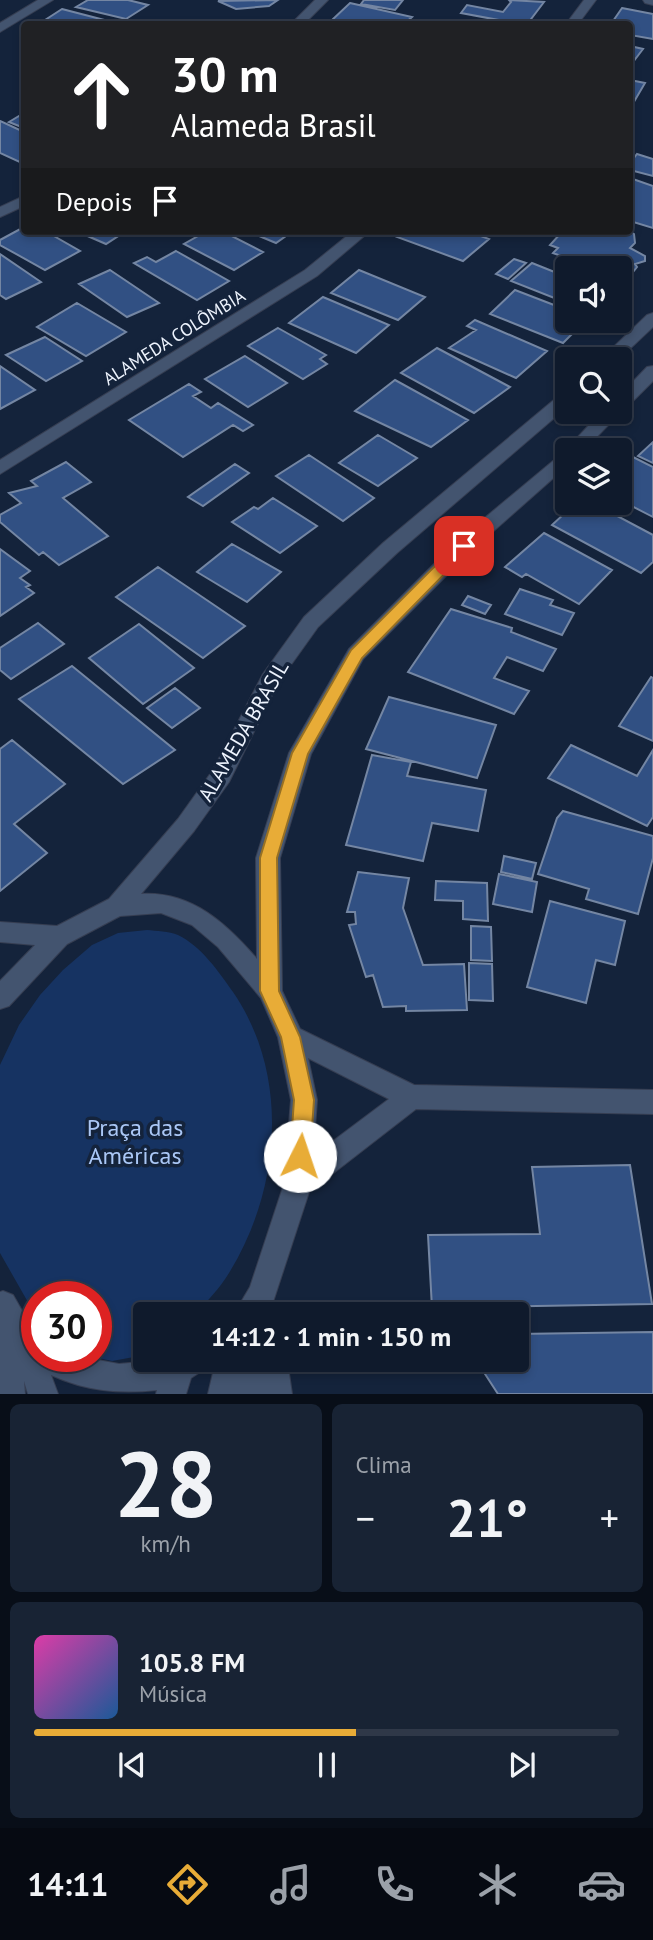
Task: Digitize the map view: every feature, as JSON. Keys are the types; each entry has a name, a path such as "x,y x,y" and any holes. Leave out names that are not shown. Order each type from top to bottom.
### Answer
{"street":[{"path":"0,28 47,0"},
{"path":"300,21 321,0"},
{"path":"574,21 590,0"},
{"path":"0,213 21,202"},
{"name":"ALAMEDA COLÔMBIA","path":"0,468 311,273 357,235"},
{"path":"623,347 653,318"},
{"path":"632,392 653,370"},
{"name":"ALAMEDA BRASIL","path":"117,906 186,825 221,776 271,679 311,622 390,548 555,408"},
{"path":"585,438 599,424"},
{"path":"270,991 268,858 300,753 356,654 464,546 555,466"},
{"path":"0,998 59,937 117,906 162,903 200,918 226,940 270,991 291,1037 304,1100 298,1184 259,1302"},
{"path":"0,932 59,937"},
{"path":"291,1037 412,1097 653,1102"},
{"path":"298,1184 412,1097"},
{"path":"2,1302 21,1330"},
{"path":"2,1302 10,1394"},
{"path":"39,1372 43,1394"},
{"path":"82,1372 92,1376 128,1380 181,1375"},
{"path":"223,1394 229,1372"},
{"path":"251,1372 251,1394"},
{"path":"274,1372 277,1394"}],"green space":[{"name":"Praça das Américas","path":"147,930 178,935 194,946 222,976 251,1024 264,1059 272,1132 260,1205 246,1240 225,1279 207,1302 133,1302 133,1357 112,1361 112,1281 21,1281 21,1290 0,1253 0,1065 19,1025 40,995 92,945 118,933"}],"building":[{"path":"88,0 128,0 148,5 126,19 76,7"},
{"path":"278,0 269,6 236,9 218,1"},
{"path":"364,0 403,0 395,10 361,4"},
{"path":"509,0 544,2 530,21 504,21 461,13 467,5 503,12 511,2"},
{"path":"350,3 412,17 407,21 331,21"},
{"path":"622,8 653,14 653,39 633,36 633,21 613,21"},
{"path":"62,9 108,21 44,21"},
{"path":"633,47 643,49 633,62"},
{"path":"633,81 645,83 633,104"},
{"path":"21,115 21,127 9,122"},
{"path":"0,121 21,131 21,163 0,153"},
{"path":"637,154 653,159 653,176 633,171 633,159"},
{"path":"633,179 653,186 653,228 633,222"},
{"path":"21,229 21,235 52,235 80,251 45,270 0,245 0,240"},
{"path":"633,233 635,243 630,248 645,256 645,261 635,264 637,267 632,272 632,256 561,256 553,253 558,248 550,245 559,235"},
{"path":"85,235 120,235 106,244"},
{"path":"200,235 230,235 263,252 234,270 184,244"},
{"path":"257,235 287,235 276,243"},
{"path":"478,235 489,239 463,261 397,237"},
{"path":"176,251 229,281 197,300 134,263 147,257 156,262"},
{"path":"0,254 41,282 6,299 0,295"},
{"path":"514,259 526,263 508,279 496,274"},
{"path":"532,263 555,272 555,298 511,281"},
{"path":"110,270 159,303 127,317 79,284"},
{"path":"359,270 425,297 398,320 331,293"},
{"path":"515,290 555,305 555,333 573,333 563,343 490,314"},
{"path":"323,297 389,325 356,353 289,323"},
{"path":"77,303 126,332 86,356 37,327"},
{"path":"475,320 547,351 516,378 449,348 476,330 467,326"},
{"path":"278,328 326,355 320,359 327,364 303,379 248,346"},
{"path":"45,337 82,361 46,381 6,355"},
{"path":"437,348 510,387 474,413 401,373"},
{"path":"245,356 287,383 248,407 205,379"},
{"path":"0,366 35,390 0,409"},
{"path":"395,380 468,420 431,447 355,411"},
{"path":"189,384 201,392 193,396 211,408 218,403 253,425 243,431 233,425 183,457 129,420"},
{"path":"378,435 417,458 378,486 339,463"},
{"path":"653,442 653,463 638,456"},
{"path":"309,455 374,498 343,521 276,476"},
{"path":"632,456 653,467 653,517 632,506"},
{"path":"66,462 91,482 63,498 108,536 59,565 43,552 39,555 0,522 0,515 21,503 9,493 37,486 31,481"},
{"path":"235,464 249,473 203,506 188,497"},
{"path":"273,498 317,526 280,553 232,522"},
{"path":"563,515 615,515 653,535 653,562 641,573 552,525"},
{"path":"544,533 612,570 579,604 526,574 522,577 505,567"},
{"path":"232,544 281,572 247,602 197,572"},
{"path":"0,549 30,571 20,578 30,585 26,587 34,593 0,616"},
{"path":"158,567 245,626 203,658 116,597"},
{"path":"520,589 553,600 550,605 574,613 562,635 505,614"},
{"path":"468,596 491,605 485,614 462,605"},
{"path":"451,609 512,628 511,632 556,649 543,671 507,657 494,678 529,691 514,714 408,672"},
{"path":"38,623 64,644 11,679 0,670 0,648"},
{"path":"139,624 194,668 143,704 89,658"},
{"path":"72,666 175,750 123,784 19,699"},
{"path":"651,677 653,678 653,741 619,726"},
{"path":"175,688 200,708 172,728 147,708"},
{"path":"389,697 496,725 477,778 366,749"},
{"path":"12,740 65,784 14,824 47,853 0,891 0,749"},
{"path":"571,745 637,776 653,750 653,817 647,826 548,778"},
{"path":"372,755 411,762 407,776 486,790 478,831 432,823 423,861 346,845"},
{"path":"563,811 653,836 653,858 638,914 586,899 589,889 538,874 557,818"},
{"path":"504,856 536,863 532,879 501,872"},
{"path":"358,872 409,878 403,908 423,965 464,964 467,1010 406,1011 406,1006 383,1007 373,975 366,977 349,925 356,924 355,912 347,912"},
{"path":"499,874 537,882 532,912 493,904"},
{"path":"436,881 487,883 488,921 463,919 463,901 435,900"},
{"path":"550,901 625,921 615,965 596,960 586,1003 527,987"},
{"path":"471,926 491,927 492,961 471,960"},
{"path":"469,963 492,964 493,1001 469,1000"},
{"path":"630,1165 652,1304 529,1306 529,1302 432,1302 428,1235 540,1234 532,1167"},
{"path":"653,1332 653,1394 498,1394 485,1372 529,1372 529,1334"}],"route":[{"path":"300,1156 304,1100 291,1037 270,991 268,858 300,753 356,654 464,546"}]}
